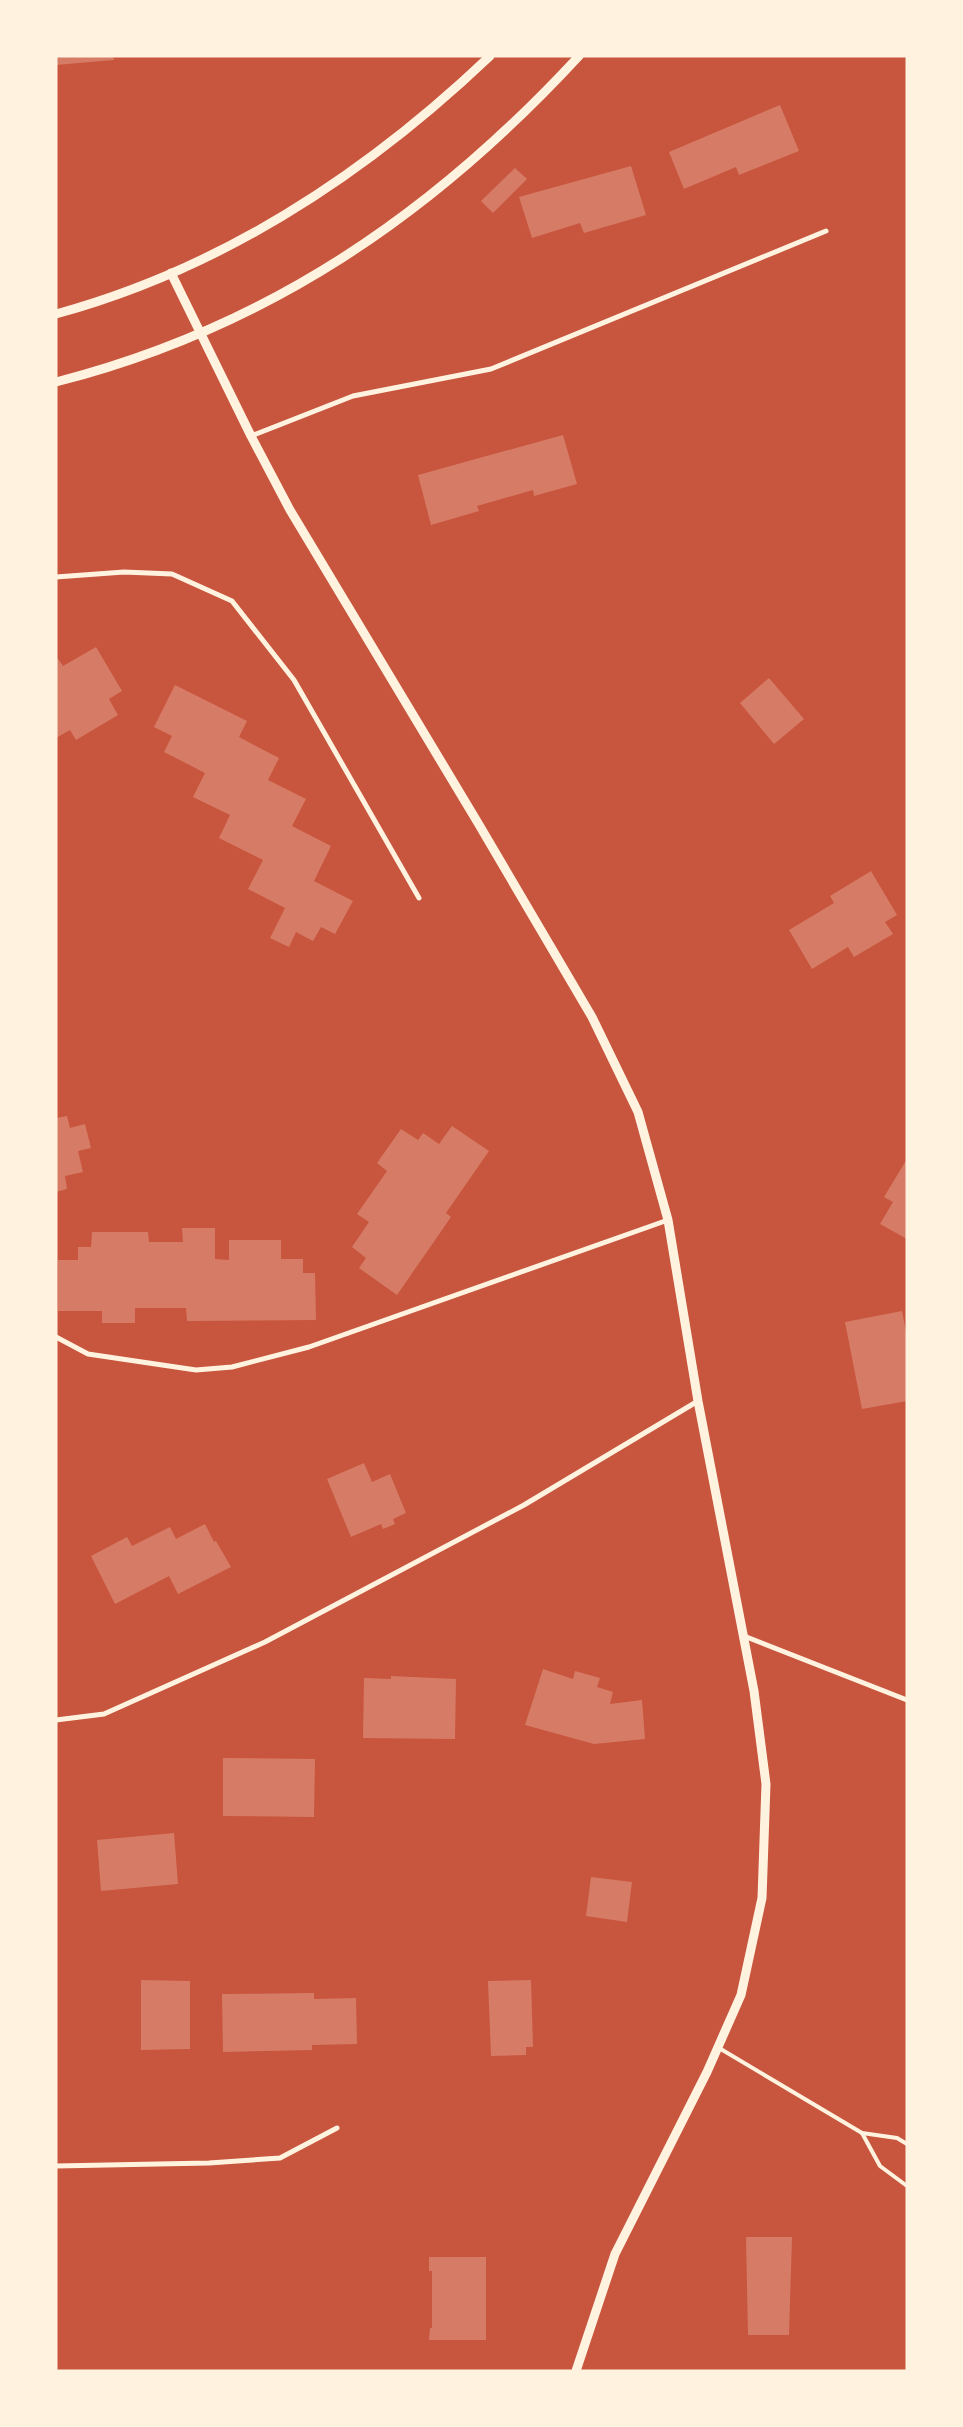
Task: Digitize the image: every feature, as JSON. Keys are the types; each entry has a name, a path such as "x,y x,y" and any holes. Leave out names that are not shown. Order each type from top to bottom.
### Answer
{"street":[{"path":"56,314 127,291 172,273 266,226 329,187 414,124 490,56"},
{"path":"56,382 132,359 200,333 265,303 345,258 401,219 479,155 518,119 578,56"},
{"path":"251,436 353,396 491,369 826,231"},
{"path":"172,273 251,436 290,510 488,839 592,1017 638,1112 668,1220 698,1401 754,1691 766,1784 762,1898 741,1995 661,2166 615,2254 576,2371"},
{"path":"56,577 124,572 172,574 232,601 294,680 419,898"},
{"path":"56,1337 88,1354 196,1370 232,1366 309,1347 668,1220"},
{"path":"56,1720 104,1714 265,1642 524,1505 698,1401"},
{"path":"744,1636 907,1700"},
{"path":"56,2166 209,2163 280,2158 337,2128"}],"lane":[{"path":"718,2047 862,2133 897,2138 907,2144"},
{"path":"862,2133 880,2166 907,2186"}],"building":[{"path":"56,56 113,56 114,60 56,65"},
{"path":"780,105 799,151 739,175 736,167 684,189 669,152"},
{"path":"631,166 646,215 584,233 580,223 532,238 519,197"},
{"path":"515,168 527,179 493,213 481,201"},
{"path":"563,435 577,484 534,496 533,490 477,506 479,511 431,525 418,475"},
{"path":"96,647 122,691 109,699 118,715 76,740 70,730 56,738 56,656 63,666"},
{"path":"769,678 804,719 774,744 740,703"},
{"path":"175,685 247,721 239,737 279,758 268,780 306,799 292,826 331,846 314,881 353,901 335,934 321,927 313,941 296,932 289,947 270,938 285,908 248,889 263,860 219,838 230,815 193,797 205,773 164,752 172,736 154,727"},
{"path":"871,871 897,915 885,922 893,934 854,957 848,947 812,969 789,930 834,903 830,896"},
{"path":"67,1116 70,1128 85,1124 91,1148 78,1151 83,1172 65,1176 67,1189 56,1192 56,1118"},
{"path":"452,1126 489,1151 446,1213 451,1217 397,1295 359,1268 366,1258 352,1247 369,1222 357,1214 387,1171 377,1163 401,1129 418,1140 423,1133 439,1144"},
{"path":"907,1159 907,1239 880,1224 893,1202 884,1197"},
{"path":"182,1228 215,1228 215,1259 229,1260 229,1240 281,1240 281,1259 303,1259 303,1273 315,1273 316,1320 187,1321 186,1308 135,1308 135,1323 102,1323 102,1311 58,1311 58,1260 78,1260 78,1247 91,1247 92,1232 148,1232 149,1242 183,1242"},
{"path":"902,1311 907,1337 907,1401 862,1409 845,1322"},
{"path":"364,1463 372,1482 390,1474 406,1513 393,1519 395,1524 383,1529 381,1524 351,1537 327,1479"},
{"path":"205,1524 214,1542 216,1541 231,1567 178,1594 169,1576 115,1604 91,1556 127,1537 132,1546 170,1527 176,1539"},
{"path":"543,1669 573,1679 575,1671 600,1678 597,1687 613,1692 610,1704 642,1700 645,1739 594,1744 525,1725"},
{"path":"391,1676 456,1679 455,1739 363,1738 364,1678 391,1679"},
{"path":"223,1758 315,1759 314,1817 223,1816"},
{"path":"174,1833 178,1884 101,1891 97,1840"},
{"path":"591,1877 632,1882 627,1922 586,1916"},
{"path":"141,1980 190,1981 190,2049 141,2050"},
{"path":"531,1980 533,2047 526,2047 526,2055 491,2056 488,1981"},
{"path":"314,1993 314,1999 356,1998 357,2044 312,2045 312,2050 223,2052 222,1994"},
{"path":"746,2237 792,2237 789,2335 748,2335"},
{"path":"429,2257 486,2257 486,2340 429,2340 430,2328 432,2328 432,2271 429,2271"}]}
